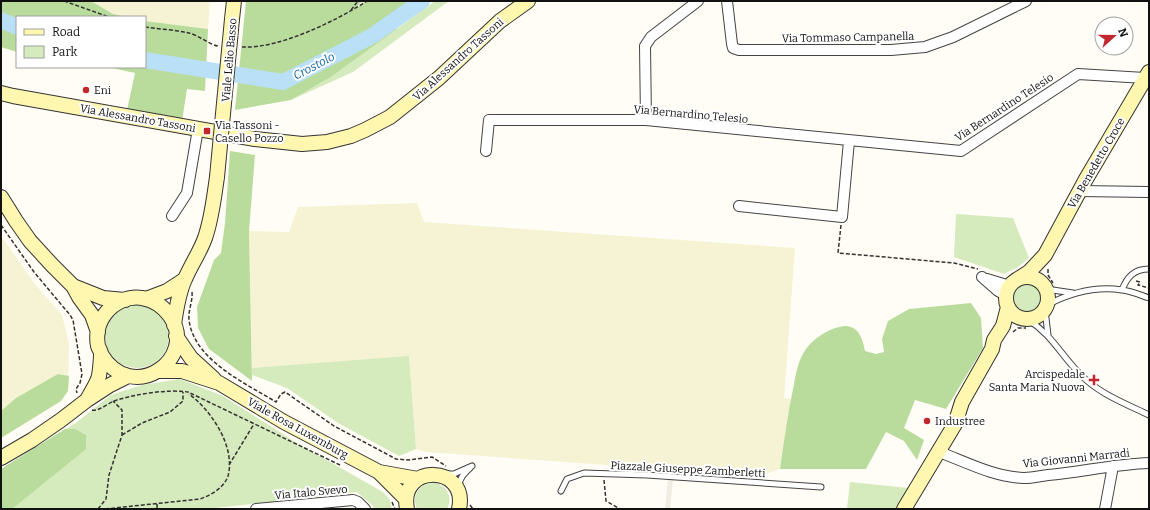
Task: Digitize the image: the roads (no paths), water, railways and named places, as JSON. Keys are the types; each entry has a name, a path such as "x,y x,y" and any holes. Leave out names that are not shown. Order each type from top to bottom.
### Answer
{"street":[{"name":"Viale Lelio Basso","path":"175,330 178,302 184,280 205,238 211,216 217,177 234,1"},
{"name":"Via Alessandro Tassoni","path":"5,96 255,139 302,144 327,142 351,136 390,117 439,78 500,21 528,1"},
{"path":"646,120 645,46 651,38 698,1"},
{"name":"Via Tommaso Campanella","path":"727,1 732,44 733,48 739,50 891,50 925,47 953,37 1026,1"},
{"name":"Via Bernardino Telesio","path":"486,151 489,120 646,120 961,152 1078,74 1147,75"},
{"name":"Via Benedetto Croce","path":"1046,307 1048,294 1044,286 1042,275 1046,260 1079,191 1147,75"},
{"path":"172,216 187,193 198,129"},
{"path":"739,206 842,217 849,141"},
{"path":"1079,191 1149,192"},
{"path":"1,197 11,215 30,241 73,286 92,315 98,332"},
{"name":"Via Benedetto Croce","path":"1011,292 1030,272 1046,260"},
{"path":"904,509 955,424 962,402 992,349 994,340 1003,326 1011,292 1023,278 1034,278 1044,286"},
{"name":"Viale Lelio Basso","path":"146,299 168,291 184,280"},
{"path":"73,286 103,298 124,300 135,298 146,299 153,301 163,308 171,317 175,330 176,343 172,356 157,372 146,376 128,376 121,374 109,366 101,354 98,347 98,332 101,320 108,310 124,300"},
{"path":"1011,292 1015,315 1023,318 1036,317 1046,307"},
{"path":"992,349 1023,318"},
{"name":"Viale Rosa Luxemburg","path":"175,330 191,358 219,383 284,422 379,472 418,479"},
{"path":"85,401 99,377 101,354"},
{"name":"Viale Rosa Luxemburg","path":"157,372 182,371 219,383"},
{"path":"1,458 55,424 85,401 110,385 128,376"},
{"name":"Via Giovanni Marradi","path":"939,450 942,453 983,469 1003,475 1024,478 1113,466 1149,463"},
{"path":"1105,509 1113,466"},
{"name":"Viale Rosa Luxemburg","path":"379,472 406,504"},
{"name":"Viale Rosa Luxemburg","path":"406,504 408,491 412,484 418,479 430,474 438,474"},
{"path":"438,474 452,482 457,488 463,503"},
{"name":"Via Italo Svevo","path":"256,509 353,500 358,502 365,509"}],"lane":[{"path":"1122,290 1130,276 1142,270 1149,269"},
{"path":"1044,286 1061,292 1074,293 1106,289 1122,290 1149,298"},
{"path":"1048,335 1046,307 1074,293"},
{"path":"1023,318 1038,326 1048,335 1079,373 1101,391 1149,415"},
{"path":"438,474 454,474 472,466 463,474 460,480 463,503"},
{"name":"Piazzale Giuseppe Zamberletti","path":"561,491 567,479 584,474 647,475 821,487"}],"waterway":[{"name":"Crostolo","path":"146,60 283,82 372,36 422,1"},
{"name":"Crostolo","path":"1,20 16,27"}],"place":[{"name":"Eni","path":"86,90"},
{"name":"Via Tassoni - Casello Pozzo","path":"207,131"},
{"name":"Arcispedale Santa Maria Nuova","path":"1094,380"},
{"name":"Industree","path":"927,421"}]}
